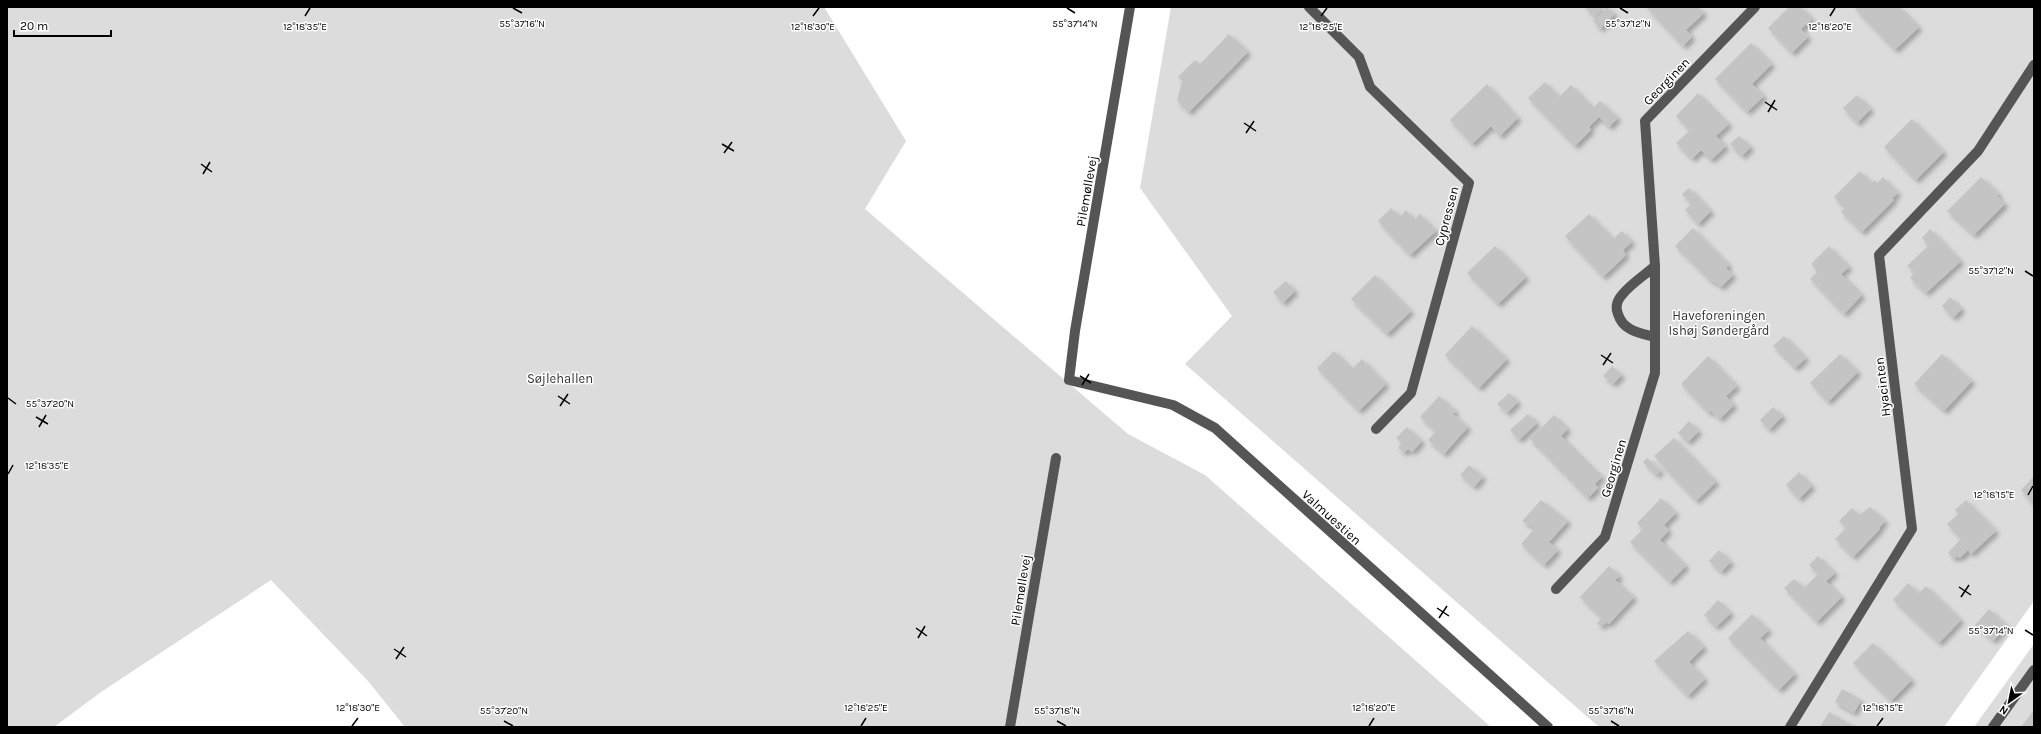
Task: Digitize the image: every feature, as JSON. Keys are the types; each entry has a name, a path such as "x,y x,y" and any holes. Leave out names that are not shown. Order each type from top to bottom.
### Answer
{"street":[{"name":"Pilemøllevej","path":"1069,380 1075,331 1130,7"},
{"name":"Cypressen","path":"1309,7 1359,57 1370,87 1469,183 1411,393 1376,429"},
{"name":"Georginen","path":"1556,589 1606,537 1655,373 1655,266 1645,122 1756,7"},
{"name":"Hyacinten","path":"1790,727 1912,529 1879,255 1978,151 2034,65"},
{"path":"1655,266 1622,295 1618,301 1616,310 1619,318 1625,326 1637,333 1655,337"},
{"name":"Valmuestien","path":"1069,380 1173,405 1215,428 1548,727"},
{"name":"Pilemøllevej","path":"1010,727 1056,458"},
{"path":"1993,727 2034,670"}],"green space":[{"name":"Søjlehallen","path":"7,7 824,7 906,141 865,209 1128,434 1205,475 1491,727 405,727 368,681 271,580 101,692 54,727 7,727"},
{"name":"Haveforeningen Ishøj Søndergård","path":"1171,7 2034,7 2034,601 1944,727 1599,727 1185,364 1232,316 1140,188"},
{"path":"2034,644 2034,727 1974,727"}],"building":[{"path":"1584,7 1605,7 1595,17"},
{"path":"1607,7 1615,14 1600,29 1593,21"},
{"path":"1646,7 1698,7 1704,13 1686,30 1692,37 1683,46"},
{"path":"1789,7 1801,7 1812,19 1801,29 1808,37 1792,53 1768,28"},
{"path":"1858,7 1899,7 1919,27 1895,50 1855,9"},
{"path":"1229,34 1248,52 1189,112 1177,101 1182,81 1178,77 1195,60 1200,64"},
{"path":"1751,43 1772,64 1752,84 1764,96 1747,112 1715,79"},
{"path":"1545,82 1559,97 1571,85 1593,108 1600,101 1618,118 1609,127 1599,117 1589,127 1591,130 1575,146 1528,98"},
{"path":"1487,84 1518,118 1500,136 1491,126 1472,144 1450,120"},
{"path":"1698,93 1729,124 1716,136 1726,146 1711,160 1701,150 1692,159 1676,143 1690,130 1676,116"},
{"path":"1857,95 1871,109 1857,123 1843,108"},
{"path":"1912,119 1944,152 1916,180 1884,147"},
{"path":"1739,136 1751,147 1742,156 1730,144"},
{"path":"1860,171 1871,183 1875,180 1877,183 1883,177 1898,193 1892,198 1894,200 1862,232 1841,212 1845,208 1834,197"},
{"path":"1981,177 1999,194 1997,196 2005,204 1974,235 1947,211"},
{"path":"1689,188 1711,211 1698,224 1685,210 1691,204 1682,194"},
{"path":"1391,208 1400,217 1406,210 1414,220 1420,214 1436,231 1410,255 1378,221"},
{"path":"1589,214 1613,239 1622,231 1632,242 1623,250 1626,255 1603,277 1565,236"},
{"path":"1693,228 1729,265 1726,268 1733,275 1721,287 1713,281 1712,282 1675,246"},
{"path":"1930,229 1961,261 1926,293 1910,278 1915,273 1907,266 1929,245 1922,238"},
{"path":"1495,246 1526,277 1498,304 1467,273"},
{"path":"1829,246 1849,267 1841,274 1862,295 1844,314 1810,279 1818,271 1811,264"},
{"path":"1375,275 1411,311 1387,334 1351,299"},
{"path":"1286,281 1295,291 1283,303 1273,292"},
{"path":"1950,297 1962,309 1953,318 1942,306"},
{"path":"1472,326 1507,359 1479,388 1445,355"},
{"path":"1784,336 1806,358 1795,368 1773,346"},
{"path":"1334,351 1352,369 1362,359 1386,384 1359,411 1317,368"},
{"path":"1840,354 1858,372 1828,402 1810,383"},
{"path":"1942,354 1972,381 1944,411 1914,384"},
{"path":"1708,356 1737,386 1726,396 1734,405 1720,419 1711,411 1709,413 1681,384"},
{"path":"1612,366 1622,375 1613,384 1603,376"},
{"path":"1509,393 1518,402 1507,413 1497,404"},
{"path":"1439,396 1456,411 1453,414 1468,427 1444,454 1428,440 1436,431 1420,417"},
{"path":"1773,407 1783,416 1769,430 1760,420"},
{"path":"1528,414 1537,423 1519,440 1510,430"},
{"path":"1554,415 1568,429 1561,436 1602,477 1595,484 1598,488 1588,498 1530,439"},
{"path":"1689,421 1699,431 1688,442 1678,433"},
{"path":"1407,427 1422,441 1412,452 1408,449 1404,453 1398,448 1402,443 1396,438"},
{"path":"1674,438 1716,482 1696,501 1654,456"},
{"path":"1647,458 1661,471 1656,475 1643,462"},
{"path":"1469,465 1483,477 1474,487 1460,475"},
{"path":"1799,472 1812,486 1799,499 1786,485"},
{"path":"2034,476 2034,506 2021,490"},
{"path":"1661,498 1676,513 1664,525 1669,530 1660,540 1686,566 1670,582 1630,542 1643,529 1637,523"},
{"path":"1541,500 1568,521 1549,542 1558,550 1544,565 1521,544 1535,528 1522,521"},
{"path":"1966,500 1996,531 1971,554 1968,550 1960,558 1957,556 1954,559 1948,553 1961,539 1947,524 1958,514 1955,510"},
{"path":"1870,507 1885,521 1879,528 1880,529 1853,557 1835,539 1846,528 1839,521 1852,508 1859,515"},
{"path":"1719,550 1731,562 1721,572 1709,561"},
{"path":"1818,556 1835,573 1826,581 1842,597 1817,622 1784,588 1794,579 1804,588 1818,574 1809,565"},
{"path":"1609,566 1620,576 1615,580 1634,597 1609,624 1606,622 1601,627 1597,623 1602,618 1580,597"},
{"path":"1908,583 1919,593 1926,586 1961,620 1939,643 1893,600"},
{"path":"1718,600 1731,613 1716,627 1704,615"},
{"path":"1989,609 2007,626 1993,641 1975,625"},
{"path":"1752,614 1769,630 1760,638 1795,674 1779,690 1728,638"},
{"path":"1688,631 1704,647 1689,662 1705,679 1688,696 1654,661"},
{"path":"1873,643 1912,680 1891,701 1853,663"},
{"path":"1842,689 1861,700 1854,713 1835,702"},
{"path":"2033,711 2034,727 2021,727"},
{"path":"1829,712 1855,727 1820,727"}]}
